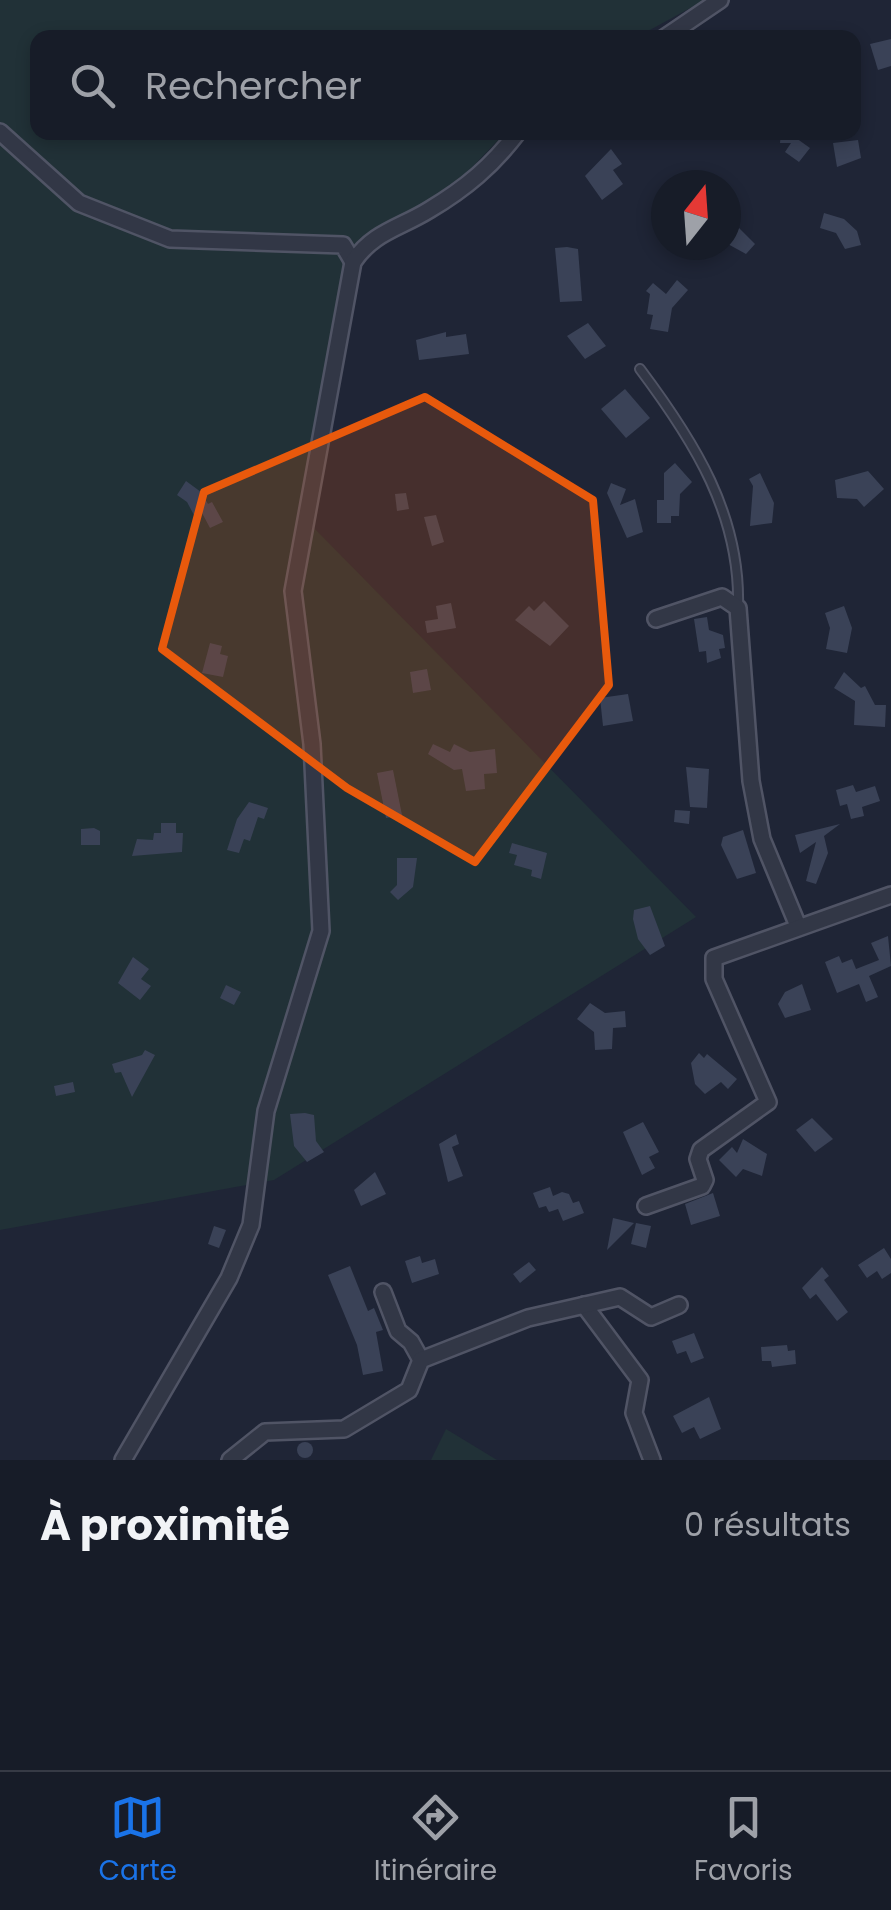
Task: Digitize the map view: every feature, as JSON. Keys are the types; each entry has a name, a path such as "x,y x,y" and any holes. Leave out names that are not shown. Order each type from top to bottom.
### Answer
{"street":[{"path":"676,30 720,0"},
{"path":"0,132 80,203 170,239 343,245 353,262"},
{"path":"123,1460 229,1278 252,1224 266,1111 321,931 312,744 293,591 353,262 368,240 425,213 474,182 511,140"},
{"path":"656,619 722,596 738,608 758,820 798,926"},
{"path":"646,1206 702,1186 705,1180 698,1159 702,1150 768,1102 714,978 714,958 891,895"},
{"path":"383,1292 398,1332 412,1342 422,1360"},
{"path":"230,1460 265,1432 344,1429 409,1390 422,1360 528,1318 626,1298 642,1315 651,1317 679,1305"},
{"path":"584,1305 640,1380 634,1413 652,1460"}],"lane":[{"path":"640,369 700,454 722,502 739,576 738,608"}],"highlighted area":[{"path":"425,397 593,500 609,685 475,862 347,788 162,649 204,492"}],"shaded area":[{"path":"0,0 705,0 650,30 30,30 30,140 498,140 455,185 368,234 339,286 313,527 696,917 274,1180 0,1230"},
{"path":"446,1429 497,1460 431,1460"}],"building":[{"path":"891,39 891,66 878,70 870,44"},
{"path":"799,140 810,148 799,162 785,152 791,143 780,143"},
{"path":"858,140 861,158 837,167 833,143"},
{"path":"611,149 622,164 613,170 623,184 602,200 585,176"},
{"path":"824,213 844,219 857,231 861,245 845,249 836,233 820,228"},
{"path":"741,230 755,244 746,254 741,251"},
{"path":"555,248 578,249 582,301 560,302"},
{"path":"677,280 688,290 672,308 668,332 650,329 653,315 647,314 650,294 646,291 653,283 666,294"},
{"path":"588,323 606,346 585,359 567,336"},
{"path":"446,332 446,337 466,334 469,354 419,360 416,340"},
{"path":"625,389 650,418 626,438 601,409"},
{"path":"675,463 692,482 680,494 679,516 671,516 671,523 657,523 657,500 664,500 664,473"},
{"path":"868,471 884,489 864,507 857,499 837,498 835,480"},
{"path":"760,473 774,503 772,523 750,526 753,486 749,479"},
{"path":"186,481 201,492 208,504 212,502 223,522 210,528 202,513 195,517 187,502 177,495"},
{"path":"611,483 626,489 620,505 635,499 643,532 627,538 607,493"},
{"path":"406,493 409,509 397,511 395,494"},
{"path":"436,515 444,542 432,546 424,517"},
{"path":"544,601 569,626 550,646 515,620 529,606 534,611"},
{"path":"451,603 456,628 427,633 425,621 438,619 436,606"},
{"path":"844,606 852,628 847,653 826,649 830,628 825,613"},
{"path":"707,617 709,630 723,635 725,648 719,649 721,658 707,663 706,651 699,652 694,619"},
{"path":"210,643 222,646 220,654 228,656 223,677 202,673"},
{"path":"427,669 431,690 413,693 410,672"},
{"path":"844,672 861,688 865,686 875,705 886,705 885,727 854,725 855,701 834,688"},
{"path":"628,694 633,721 603,726 600,698"},
{"path":"433,744 450,752 454,744 470,752 495,749 497,773 484,774 485,789 466,791 462,769 454,770 428,754"},
{"path":"686,767 709,769 707,808 690,807"},
{"path":"393,770 402,815 386,818 377,773"},
{"path":"853,785 856,792 875,786 880,801 862,807 864,816 851,819 847,804 840,806 836,790"},
{"path":"249,802 268,808 264,819 258,817 250,841 244,839 239,853 227,850 237,819"},
{"path":"675,810 690,811 689,824 674,822"},
{"path":"161,823 176,823 176,833 183,833 182,852 132,856 137,839 153,840 154,833 161,833"},
{"path":"840,824 824,836 828,853 816,884 806,881 816,842 800,853 795,835"},
{"path":"81,829 100,831 100,845 81,845"},
{"path":"743,830 756,873 737,879 721,845 723,837"},
{"path":"512,843 547,853 541,879 531,876 532,870 514,865 517,855 509,853"},
{"path":"397,858 417,858 413,887 398,900 390,892 397,885"},
{"path":"650,906 665,946 650,955 638,939 633,919 634,910"},
{"path":"888,936 891,966 869,976 878,997 866,1002 859,984 837,993 825,962 839,956 842,963 852,959 856,969 879,960 871,943"},
{"path":"133,957 149,969 141,979 151,986 140,1000 118,983"},
{"path":"802,984 811,1010 785,1018 778,1004 785,992"},
{"path":"226,985 241,992 234,1005 220,998"},
{"path":"590,1003 605,1013 625,1011 626,1027 613,1028 612,1049 595,1050 594,1032 577,1019"},
{"path":"145,1050 155,1055 132,1097 121,1072 115,1073 112,1064 142,1055"},
{"path":"699,1053 704,1058 707,1054 737,1079 728,1089 721,1082 705,1094 695,1084 691,1063"},
{"path":"73,1082 75,1092 56,1096 54,1086"},
{"path":"290,1114 314,1115 316,1141 324,1152 307,1162 294,1146"},
{"path":"812,1118 833,1139 815,1152 796,1130"},
{"path":"643,1122 659,1152 649,1157 655,1168 642,1175 623,1132"},
{"path":"456,1134 459,1144 452,1147 463,1176 448,1182 439,1144"},
{"path":"743,1139 767,1154 762,1176 743,1169 736,1177 719,1160 732,1147 737,1153"},
{"path":"375,1172 386,1194 361,1206 354,1190"},
{"path":"550,1187 553,1196 562,1192 569,1194 573,1203 579,1201 584,1213 563,1221 558,1209 549,1212 546,1206 539,1208 533,1193"},
{"path":"713,1193 720,1216 691,1225 685,1204"},
{"path":"613,1218 634,1223 607,1250"},
{"path":"636,1223 651,1226 646,1248 631,1244"},
{"path":"214,1226 226,1230 219,1248 208,1244"},
{"path":"884,1248 891,1259 891,1273 882,1279 877,1271 867,1278 858,1265"},
{"path":"420,1256 422,1263 435,1259 439,1274 412,1283 405,1261"},
{"path":"529,1262 536,1270 520,1283 513,1274"},
{"path":"350,1266 368,1311 374,1308 383,1330 376,1332 383,1371 363,1375 357,1345 328,1275"},
{"path":"822,1267 829,1276 824,1280 848,1312 837,1321 816,1294 810,1299 802,1288"},
{"path":"694,1333 704,1358 691,1363 686,1351 677,1354 672,1341"},
{"path":"787,1345 788,1351 795,1350 796,1364 772,1367 771,1361 762,1361 761,1347"},
{"path":"709,1397 721,1429 700,1439 694,1427 682,1433 673,1416"},
{"path":"305,1442 313,1450 305,1458 297,1450"}]}
